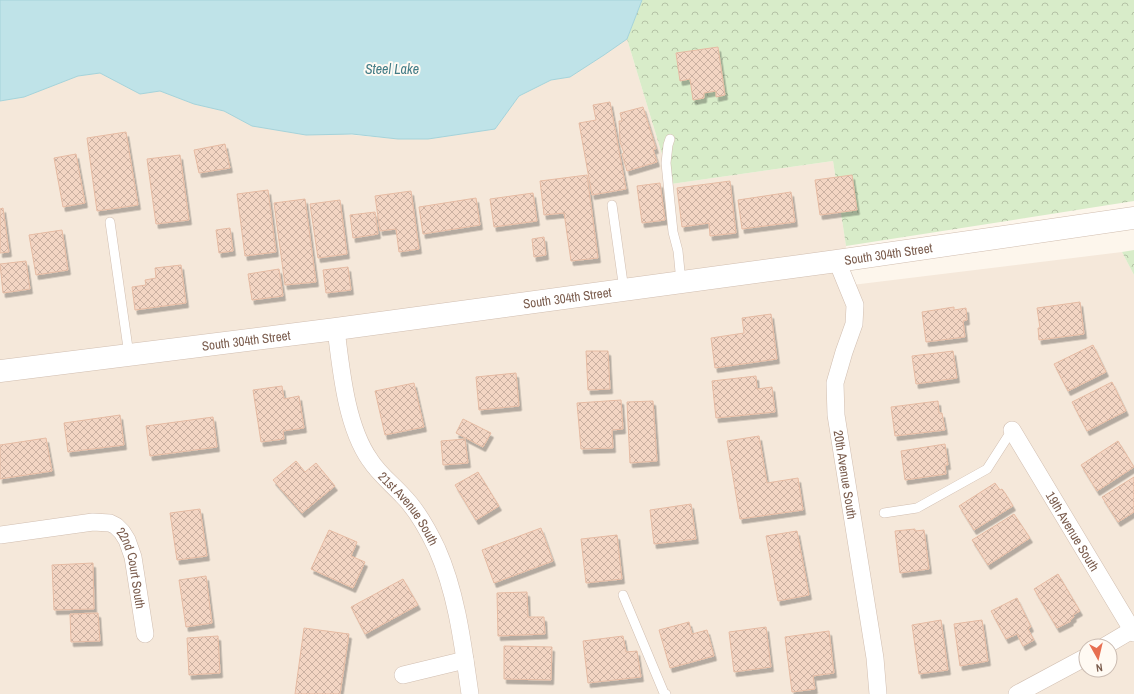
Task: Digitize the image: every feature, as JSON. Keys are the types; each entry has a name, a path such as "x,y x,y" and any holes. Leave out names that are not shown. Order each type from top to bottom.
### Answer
{"street":[{"name":"South 304th Street","path":"0,371 336,329 837,261 1134,218"},
{"name":"20th Avenue South","path":"837,261 855,305 854,324 844,352 836,383 836,414 875,658 878,694"},
{"name":"21st Avenue South","path":"336,329 349,408 361,445 376,469 404,496 417,512 437,549 444,566 456,609 470,694"},
{"name":"19th Avenue South","path":"1012,430 1133,632"},
{"name":"22nd Court South","path":"0,535 93,522 110,523 116,526 127,540 133,557 145,634"},
{"path":"1118,640 1133,632"},
{"path":"403,675 465,660"},
{"path":"1017,694 1078,661"}],"lane":[{"path":"670,139 666,163 674,232 678,252 680,282"},
{"path":"612,205 624,290"},
{"path":"110,222 129,355"},
{"path":"884,513 917,508 988,469 1012,430"},
{"path":"623,595 664,693 666,694"}],"shaded area":[{"path":"627,39 671,184 833,161 852,285 1122,252 1134,275 1134,694 0,694 0,101 24,97 78,76 100,73 140,94 160,91 194,104 224,111 252,126 398,139 428,139 495,129 519,96 551,80 570,77"}],"green space":[{"path":"642,0 1134,0 1134,201 846,246 833,161 671,184 627,39"},
{"path":"1134,250 1134,275 1122,252"}],"water":[{"name":"Steel Lake","path":"0,0 642,0 627,39 570,77 551,80 519,96 495,129 428,139 398,139 352,134 306,135 252,126 224,111 194,104 160,91 140,94 100,73 78,76 24,97 0,101"}],"building":[{"path":"718,47 725,95 716,97 716,91 704,93 704,98 693,100 690,79 680,81 676,53"},
{"path":"610,102 626,189 592,195 579,123 596,120 593,105"},
{"path":"643,107 656,149 653,149 657,162 627,171 622,154 624,153 620,142 619,121 622,121 620,113"},
{"path":"126,132 138,205 97,211 87,138"},
{"path":"225,144 230,168 199,173 194,150"},
{"path":"76,154 85,203 63,207 54,158"},
{"path":"180,155 189,220 156,224 147,159"},
{"path":"587,175 598,258 571,261 564,213 544,215 540,181"},
{"path":"852,175 857,210 820,215 815,180"},
{"path":"730,181 736,233 710,236 709,223 682,227 677,188"},
{"path":"660,183 665,220 642,223 637,186"},
{"path":"268,190 276,252 245,256 237,194"},
{"path":"411,191 419,249 399,252 396,229 380,231 375,196"},
{"path":"791,192 795,222 742,229 738,200"},
{"path":"533,193 537,221 494,227 490,199"},
{"path":"476,198 480,225 423,234 419,207"},
{"path":"305,199 316,282 285,285 274,203"},
{"path":"340,200 347,254 318,258 310,204"},
{"path":"3,208 9,252 0,253 0,209"},
{"path":"375,212 378,234 353,238 350,215"},
{"path":"230,228 233,251 219,253 216,230"},
{"path":"62,230 68,270 36,275 29,235"},
{"path":"544,237 546,255 534,257 532,239"},
{"path":"26,261 30,289 3,293 0,264"},
{"path":"181,265 186,303 135,310 132,287 146,285 145,280 156,278 155,268"},
{"path":"348,267 351,290 326,293 323,270"},
{"path":"279,269 283,296 252,300 248,274"},
{"path":"1080,302 1084,334 1039,340 1038,328 1040,328 1037,308"},
{"path":"954,307 954,310 966,308 967,320 963,321 965,337 926,342 922,312"},
{"path":"771,314 777,359 715,368 711,338 744,333 742,318"},
{"path":"1093,345 1106,372 1068,391 1054,364"},
{"path":"586,351 608,351 610,389 588,390"},
{"path":"953,351 957,378 916,384 912,356"},
{"path":"516,373 519,406 479,410 476,377"},
{"path":"756,376 757,389 772,387 775,412 716,418 712,381"},
{"path":"1112,382 1126,411 1087,431 1072,402"},
{"path":"414,383 424,427 385,435 375,391"},
{"path":"282,386 284,399 299,396 304,428 283,431 284,439 261,442 253,390"},
{"path":"621,400 623,429 612,430 613,448 581,449 577,403"},
{"path":"653,401 657,461 630,463 627,402"},
{"path":"938,401 939,413 942,413 945,430 895,436 891,407"},
{"path":"120,415 124,445 68,452 64,423"},
{"path":"213,417 217,447 150,456 146,426"},
{"path":"463,419 491,433 483,447 456,433"},
{"path":"759,436 767,483 798,478 803,510 740,519 727,441"},
{"path":"46,438 52,471 0,479 0,445"},
{"path":"465,439 468,463 443,465 441,441"},
{"path":"1118,441 1134,467 1097,491 1081,465"},
{"path":"945,444 948,465 945,465 946,474 905,480 901,451"},
{"path":"296,461 305,472 316,463 335,486 302,513 273,480"},
{"path":"478,472 499,506 476,520 455,485"},
{"path":"1134,477 1134,512 1118,522 1102,497"},
{"path":"995,483 1000,490 1002,489 1013,506 974,530 959,506"},
{"path":"691,504 696,539 654,544 650,510"},
{"path":"200,509 207,556 177,560 170,513"},
{"path":"1014,514 1030,538 988,565 972,540"},
{"path":"541,528 553,561 494,583 482,550"},
{"path":"915,529 915,531 924,530 929,569 900,573 895,531"},
{"path":"329,530 357,542 351,556 365,562 353,588 311,569"},
{"path":"797,531 809,595 778,601 766,536"},
{"path":"617,535 622,579 586,583 581,539"},
{"path":"93,563 94,609 54,610 52,565"},
{"path":"1058,574 1080,611 1073,615 1074,617 1070,620 1071,621 1057,628 1034,589"},
{"path":"206,576 212,623 186,627 179,580"},
{"path":"403,579 418,605 365,634 351,607"},
{"path":"527,592 528,617 544,617 545,634 498,636 497,593"},
{"path":"1017,598 1031,627 1028,629 1034,640 1023,646 1017,634 1006,639 991,611"},
{"path":"98,613 100,641 71,642 70,614"},
{"path":"941,620 948,670 919,674 912,625"},
{"path":"982,620 988,661 960,666 954,624"},
{"path":"689,622 692,634 707,630 714,656 670,668 659,630"},
{"path":"766,627 771,667 734,672 729,632"},
{"path":"304,628 349,634 340,694 295,694"},
{"path":"829,631 834,673 813,676 815,689 792,692 785,637"},
{"path":"218,636 220,673 189,675 187,638"},
{"path":"623,636 626,652 637,651 641,677 588,683 583,641"},
{"path":"504,646 552,647 551,680 504,679"}]}
